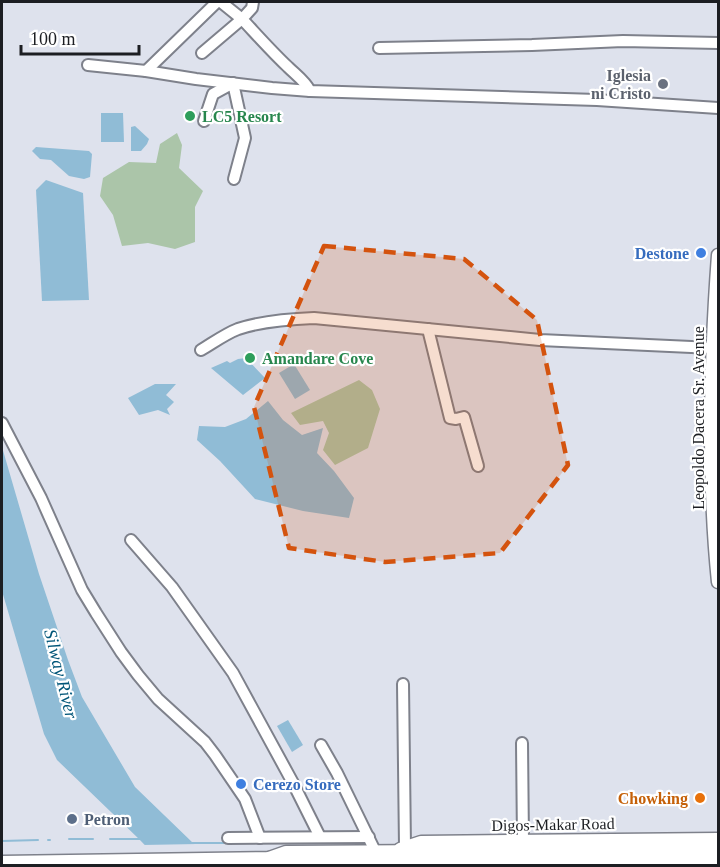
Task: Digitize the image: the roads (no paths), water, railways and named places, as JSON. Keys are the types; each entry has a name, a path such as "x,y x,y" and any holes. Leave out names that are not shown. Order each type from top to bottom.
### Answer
{"main road":[{"name":"Leopoldo Dacera Sr. Avenue","path":"718,255 713,348 715,410 713,490 718,582"},
{"name":"Digos-Makar Road","path":"393,861 405,847 421,842 718,839"},
{"name":"Digos-Makar Road","path":"393,861 718,849"},
{"name":"Digos-Makar Road","path":"2,862 149,862 269,858 286,852 376,861 718,860"}],"street":[{"path":"146,71 219,2 242,19 299,76 310,91"},
{"path":"202,53 242,19 252,8 253,2"},
{"path":"380,48 623,41 718,43"},
{"path":"88,65 310,91 597,100 718,108"},
{"path":"204,122 213,94 233,83"},
{"path":"233,83 245,138 234,179"},
{"path":"201,350 237,330 264,323 314,318 540,340 713,348"},
{"path":"428,329 450,418 464,417 478,466"},
{"path":"2,423 41,498 82,590 96,613 144,683 205,742 215,755 244,800 260,838"},
{"path":"130,540 172,587 233,673 320,837"},
{"path":"403,684 405,847"},
{"path":"522,743 523,841"},
{"path":"321,745 338,773 369,837 376,861"},
{"path":"228,838 369,837"}],"water":[{"path":"101,113 123,113 124,142 101,142"},
{"path":"135,126 149,139 141,151 131,151 131,127"},
{"path":"36,147 89,151 92,154 90,177 84,179 69,176 51,160 40,159 32,151"},
{"path":"46,180 83,193 89,300 42,301 36,190"},
{"path":"246,358 265,378 243,395 211,368 227,361 230,363"},
{"path":"294,364 310,390 295,399 279,373"},
{"path":"155,384 176,384 166,395 174,402 167,409 170,415 158,410 139,415 128,398"},
{"path":"268,401 283,420 302,435 323,428 317,453 354,498 349,518 303,511 255,499 197,440 199,426 225,427 246,419"},
{"name":"Silway River","path":"2,447 39,574 82,697 135,787 193,843 212,865 164,865 57,760 44,734 2,591"},
{"path":"288,720 303,745 292,752 277,726"}],"waterway":[{"path":"69,839 93,839"},
{"path":"110,839 140,839"},
{"path":"2,841 38,840"},
{"path":"191,843 227,843"}],"place":[{"name":"Iglesia ni Cristo","path":"663,84"},
{"name":"LC5 Resort","path":"190,116"},
{"name":"Destone","path":"701,253"},
{"name":"Amandare Cove","path":"250,358"},
{"name":"Cerezo Store","path":"241,784"},
{"name":"Chowking","path":"700,798"},
{"name":"Petron","path":"72,819"}]}
